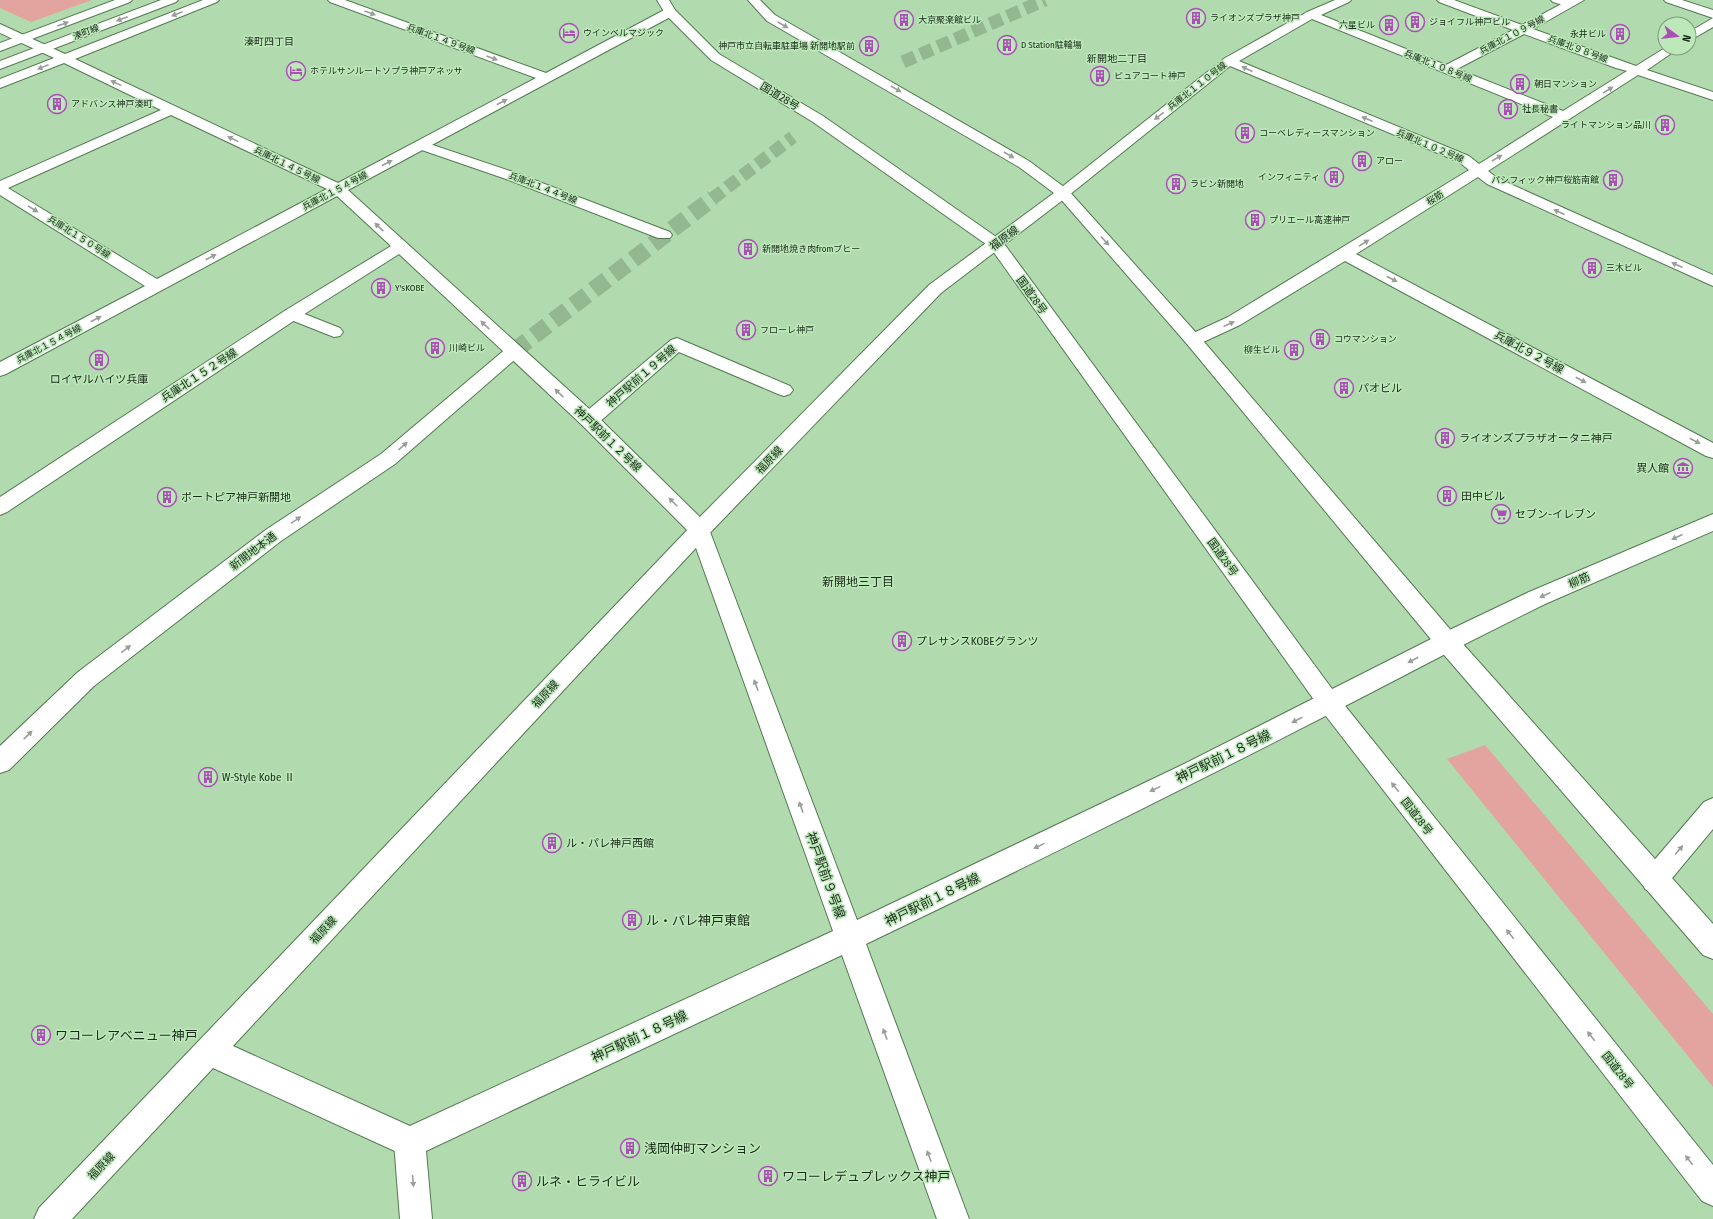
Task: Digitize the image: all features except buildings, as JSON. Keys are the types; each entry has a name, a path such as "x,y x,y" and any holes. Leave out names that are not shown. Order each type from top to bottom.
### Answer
{"main road":[{"name":"湊町線","path":"0,47 126,0"},
{"name":"湊町線","path":"0,65 172,0"},
{"path":"0,84 213,0"},
{"name":"兵庫北１４９号線","path":"334,0 548,78"},
{"path":"754,0 771,18 1024,164 1062,193 1193,340 1447,642 1654,880 1713,945"},
{"name":"兵庫北１１０号線","path":"1062,193 1229,61 1311,15 1345,0"},
{"name":"兵庫北９８号線","path":"1443,0 1638,71 1713,96"},
{"path":"1557,0 1574,2"},
{"path":"1670,0 1713,14"},
{"name":"兵庫北１０９号線","path":"1446,70 1574,2"},
{"name":"兵庫北１５４号線","path":"0,370 548,78 666,6"},
{"name":"国道28号","path":"666,6 715,57 818,120 996,244 1330,704 1713,1190"},
{"name":"兵庫北１０８号線","path":"1311,15 1565,117"},
{"path":"1697,32 1713,22"},
{"name":"兵庫北１４５号線","path":"0,28 338,189 514,351"},
{"name":"桜筋","path":"1193,340 1234,321 1345,254 1661,56"},
{"name":"兵庫北１０２号線","path":"1229,61 1464,160 1492,181 1713,281"},
{"path":"0,188 171,110"},
{"name":"兵庫北１４４号線","path":"421,145 511,176 664,235"},
{"name":"兵庫北１５０号線","path":"0,188 157,286"},
{"name":"福原線","path":"50,1219 700,530 935,289 1062,193"},
{"name":"兵庫北１５２号線","path":"0,507 292,314 400,247"},
{"name":"兵庫北９２号線","path":"1345,254 1713,451"},
{"path":"292,314 334,332"},
{"name":"神戸駅前１９号線","path":"589,420 677,344 784,390"},
{"name":"神戸駅前１２号線","path":"514,351 589,420 700,530"},
{"name":"新開地本通","path":"0,762 86,679 274,535 388,459 514,351"},
{"name":"柳筋","path":"1447,642 1537,598 1713,522"},
{"name":"神戸駅前９号線","path":"700,530 952,1219"},
{"name":"神戸駅前１８号線","path":"410,1142 850,939 1330,704 1447,642"},
{"path":"1654,880 1713,810"},
{"path":"210,1051 410,1142 416,1219"}],"shaded area":[{"path":"0,0 92,0 31,22 0,8"},
{"path":"1485,745 1713,1014 1713,1087 1447,759"}],"tunnel":[{"path":"903,62 1045,0"},
{"path":"712,199 793,137"},
{"path":"514,351 713,198"}],"place":[{"name":"ライオンズプラザ神戸","path":"1196,18"},
{"name":"大京聚楽館ビル","path":"904,20"},
{"name":"ジョイフル神戸ビル","path":"1415,22"},
{"name":"六星ビル","path":"1389,25"},
{"name":"ウインベルマジック","path":"569,33"},
{"name":"永井ビル","path":"1620,34"},
{"name":"D Station駐輪場","path":"1007,45"},
{"name":"神戸市立自転車駐車場 新開地駅前","path":"869,46"},
{"name":"ホテルサンルートソプラ神戸アネッサ","path":"296,71"},
{"name":"ピュアコート神戸","path":"1100,76"},
{"name":"朝日マンション","path":"1520,84"},
{"name":"アドバンス神戸湊町","path":"57,104"},
{"name":"社長秘書","path":"1508,109"},
{"name":"ライトマンション品川","path":"1665,125"},
{"name":"コーベレディースマンション","path":"1245,133"},
{"name":"アロー","path":"1362,161"},
{"name":"インフィニティ","path":"1334,177"},
{"name":"パシフィック神戸桜筋南館","path":"1613,180"},
{"name":"ラビン新開地","path":"1176,184"},
{"name":"プリエール高速神戸","path":"1255,220"},
{"name":"新開地焼き肉fromブヒー","path":"748,249"},
{"name":"三木ビル","path":"1592,268"},
{"name":"Y'sKOBE","path":"381,288"},
{"name":"フローレ神戸","path":"746,330"},
{"name":"コウマンション","path":"1320,339"},
{"name":"川崎ビル","path":"435,348"},
{"name":"柳生ビル","path":"1294,350"},
{"name":"ロイヤルハイツ兵庫","path":"99,360"},
{"name":"パオビル","path":"1344,388"},
{"name":"ライオンズプラザオータニ神戸","path":"1445,438"},
{"name":"異人館","path":"1683,468"},
{"name":"田中ビル","path":"1447,496"},
{"name":"ポートピア神戸新開地","path":"167,497"},
{"name":"セブン-イレブン","path":"1501,514"},
{"name":"プレサンスKOBEグランツ","path":"902,641"},
{"name":"W-Style Kobe Ⅱ","path":"208,777"},
{"name":"ル・パレ神戸西館","path":"552,843"},
{"name":"ル・パレ神戸東館","path":"632,920"},
{"name":"ワコーレアベニュー神戸","path":"41,1035"},
{"name":"浅岡仲町マンション","path":"630,1148"},
{"name":"ワコーレデュプレックス神戸","path":"768,1176"},
{"name":"ルネ・ヒライビル","path":"522,1181"}],"district":[{"name":"湊町四丁目","path":"269,41"},
{"name":"新開地二丁目","path":"1117,58"},
{"name":"新開地三丁目","path":"858,582"}]}
